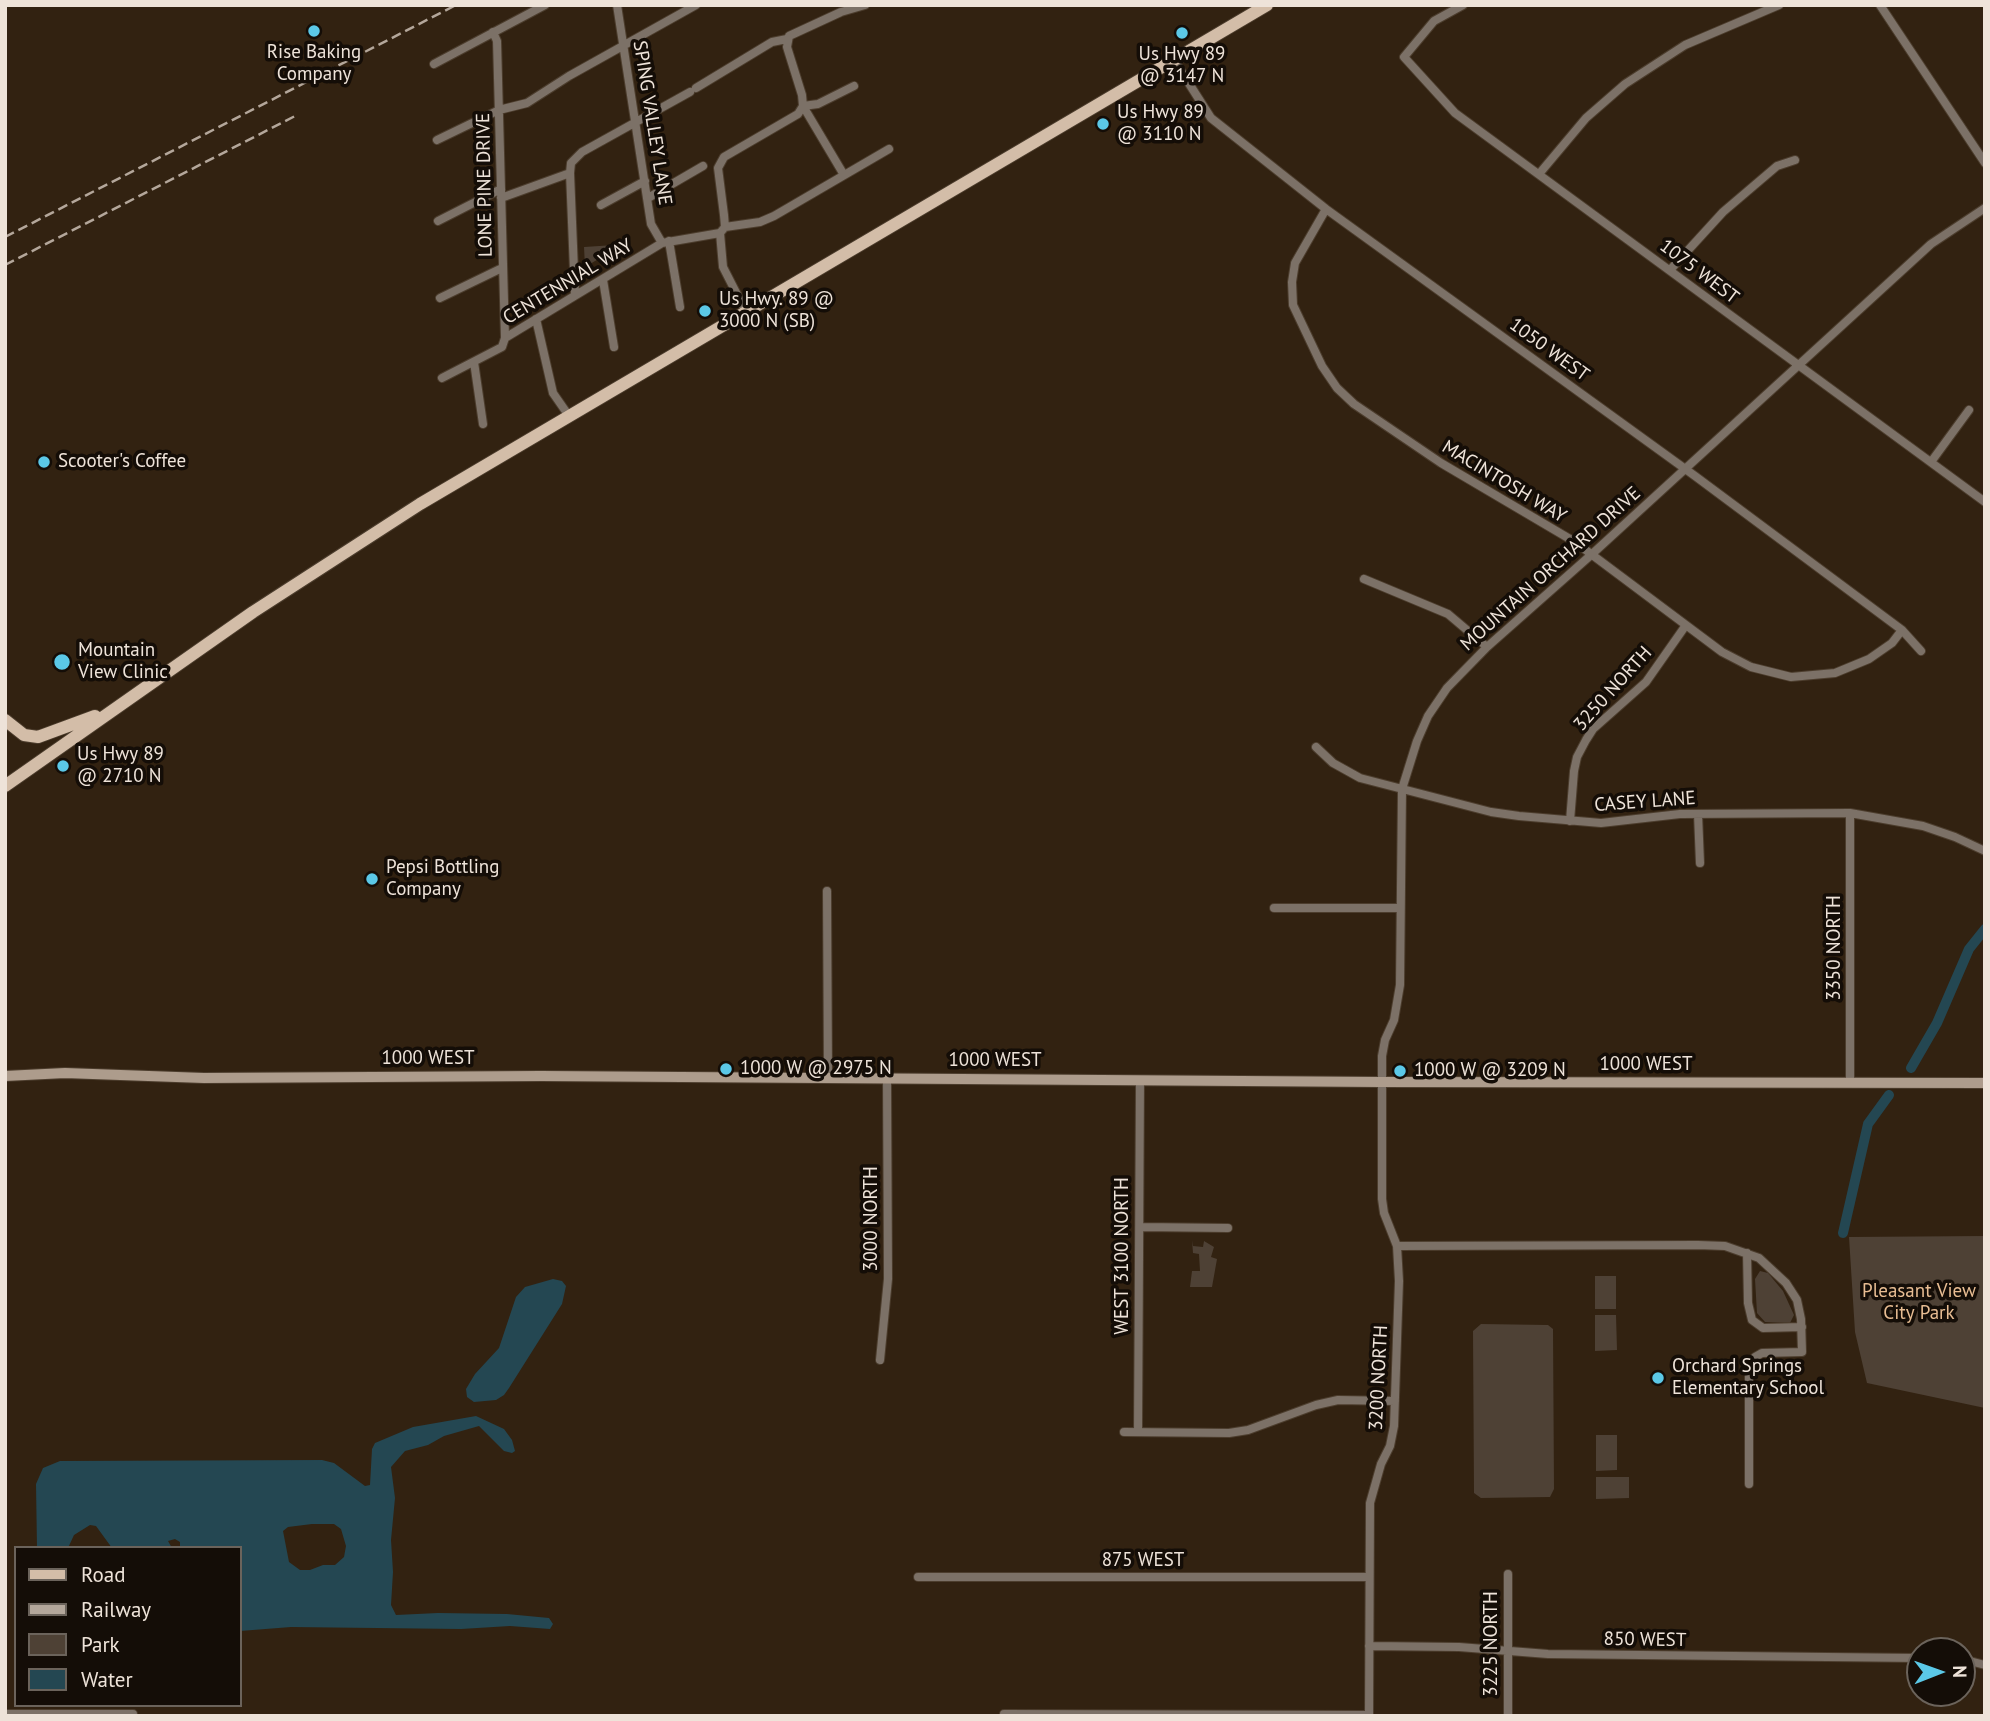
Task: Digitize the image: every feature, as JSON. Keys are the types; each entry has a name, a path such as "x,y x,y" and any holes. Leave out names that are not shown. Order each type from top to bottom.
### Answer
{"main road":[{"path":"5,786 351,547 1267,5"},
{"path":"5,720 24,735 38,737 109,712"}],"street":[{"path":"434,64 545,5"},
{"name":"SPING VALLEY LANE","path":"617,5 651,224 665,242 680,307"},
{"path":"437,141 499,110 527,103 569,76 696,5"},
{"path":"575,295 570,173 575,156 772,43 787,39 840,9 865,5"},
{"name":"1075 WEST","path":"1463,5 1434,21 1404,57 1455,113 1985,502"},
{"path":"1539,174 1586,118 1625,84 1685,45 1779,5"},
{"path":"1880,5 1985,163"},
{"name":"LONE PINE DRIVE","path":"494,32 497,41 505,338"},
{"path":"787,39 803,106 844,175"},
{"name":"1050 WEST","path":"1174,60 1211,118 1326,209 1685,468 1902,630 1921,651"},
{"path":"803,106 818,104 855,86"},
{"path":"746,312 723,267 718,168 724,157 798,114 803,106"},
{"name":"CENTENNIAL WAY","path":"442,378 502,347 505,338 665,242 760,222 889,149"},
{"path":"1670,270 1723,212 1777,166 1795,160"},
{"path":"648,198 703,166"},
{"path":"438,221 501,193 570,173"},
{"path":"601,205 645,181"},
{"name":"MOUNTAIN ORCHARD DRIVE","path":"1381,1082 1385,1040 1399,1000 1402,789 1428,716 1447,688 1487,647 1930,244 1985,208"},
{"name":"MACINTOSH WAY","path":"1326,209 1295,263 1293,305 1322,366 1337,388 1354,404 1441,463 1591,555 1722,652 1751,667 1791,677 1835,673 1869,659 1892,643 1902,630"},
{"path":"440,299 502,268"},
{"path":"603,279 614,348"},
{"path":"536,319 554,393 569,416"},
{"path":"474,362 483,424"},
{"path":"1931,462 1969,410"},
{"path":"1364,579 1448,614 1487,647"},
{"name":"3250 NORTH","path":"1570,821 1576,764 1586,740 1593,729 1646,682 1686,625"},
{"name":"CASEY LANE","path":"1316,747 1348,773 1360,778 1491,811 1601,823 1698,814 1850,813 1923,826 1985,851"},
{"name":"3350 NORTH","path":"1850,813 1850,1083"},
{"path":"1698,814 1700,863"},
{"path":"827,891 828,1078"},
{"path":"1274,908 1401,908"},
{"name":"1000 WEST","path":"5,1076 65,1073 204,1078 1985,1083"},
{"name":"3000 NORTH","path":"880,1360 888,1279 887,1078"},
{"name":"WEST 3100 NORTH","path":"1138,1432 1140,1080"},
{"name":"3200 NORTH","path":"1369,1716 1370,1503 1381,1464 1390,1447 1394,1426 1399,1281 1397,1246 1384,1213 1382,1199 1381,1082"},
{"path":"1140,1227 1228,1228"},
{"path":"1397,1246 1698,1245 1725,1246 1759,1258 1786,1283 1797,1300 1802,1327 1802,1352 1762,1353 1751,1363 1749,1484"},
{"path":"1747,1253 1748,1303 1752,1320 1763,1328 1802,1327"},
{"path":"1124,1432 1229,1433 1248,1430 1338,1400 1395,1401"},
{"name":"3225 NORTH","path":"1508,1574 1508,1714"},
{"name":"875 WEST","path":"918,1577 1369,1577"},
{"name":"850 WEST","path":"1369,1646 1508,1650 1548,1654 1906,1658"},
{"path":"5,1714 133,1714"},
{"path":"1004,1714 1369,1716"}],"green space":[{"path":"615,245 615,249 585,267 584,247"},
{"name":"Pleasant View City Park","path":"1985,1236 1985,1408 1867,1383 1855,1332 1849,1237"},
{"path":"1192,1240 1193,1246 1203,1247 1204,1241 1214,1247 1211,1257 1217,1259 1212,1287 1190,1287 1192,1271 1200,1271 1199,1254 1193,1253"},
{"path":"1760,1271 1768,1273 1783,1291 1794,1315 1790,1323 1765,1322 1757,1313 1755,1279"},
{"path":"1595,1276 1616,1276 1616,1309 1595,1309"},
{"path":"1595,1315 1616,1315 1617,1350 1595,1351"},
{"path":"1481,1324 1548,1325 1553,1329 1554,1489 1550,1497 1481,1498 1474,1493 1473,1331"},
{"path":"1596,1435 1617,1435 1617,1470 1596,1471"},
{"path":"1596,1477 1629,1477 1629,1498 1596,1499"}],"water":[{"path":"553,1279 562,1281 566,1286 562,1304 509,1388 496,1400 474,1402 467,1397 466,1389 475,1374 499,1348 516,1297 525,1287"},
{"path":"476,1416 504,1429 512,1440 515,1451 512,1453 504,1451 479,1426 405,1451 391,1467 395,1498 391,1540 391,1605 396,1615 507,1614 549,1618 553,1624 550,1629 510,1626 461,1629 291,1627 242,1631 242,1546 180,1546 180,1542 175,1539 168,1541 171,1546 111,1546 96,1526 90,1525 74,1535 69,1546 37,1546 36,1484 43,1468 60,1461 322,1460 334,1463 365,1486 370,1485 372,1449 375,1443 413,1427","holes":["334,1524 341,1529 346,1546 344,1557 335,1565 300,1570 289,1562 283,1531 288,1527"]}],"waterway":[{"path":"1911,1068 1937,1023 1969,949 1985,929"},
{"path":"1843,1233 1868,1124 1889,1095"}],"railway":[{"path":"5,237 456,5"},
{"path":"5,265 297,115"}],"place":[{"name":"Rise Baking Company","path":"314,31"},
{"name":"Us Hwy 89 @ 3147 N","path":"1182,33"},
{"name":"Us Hwy 89 @ 3110 N","path":"1103,124"},
{"name":"Us Hwy. 89 @ 3000 N (SB)","path":"705,311"},
{"name":"Scooter's Coffee","path":"44,462"},
{"name":"Mountain View Clinic","path":"62,662"},
{"name":"Us Hwy 89 @ 2710 N","path":"63,766"},
{"name":"Pepsi Bottling Company","path":"372,879"},
{"name":"1000 W @ 2975 N","path":"726,1069"},
{"name":"1000 W @ 3209 N","path":"1400,1071"},
{"name":"Orchard Springs Elementary School","path":"1658,1378"}]}
